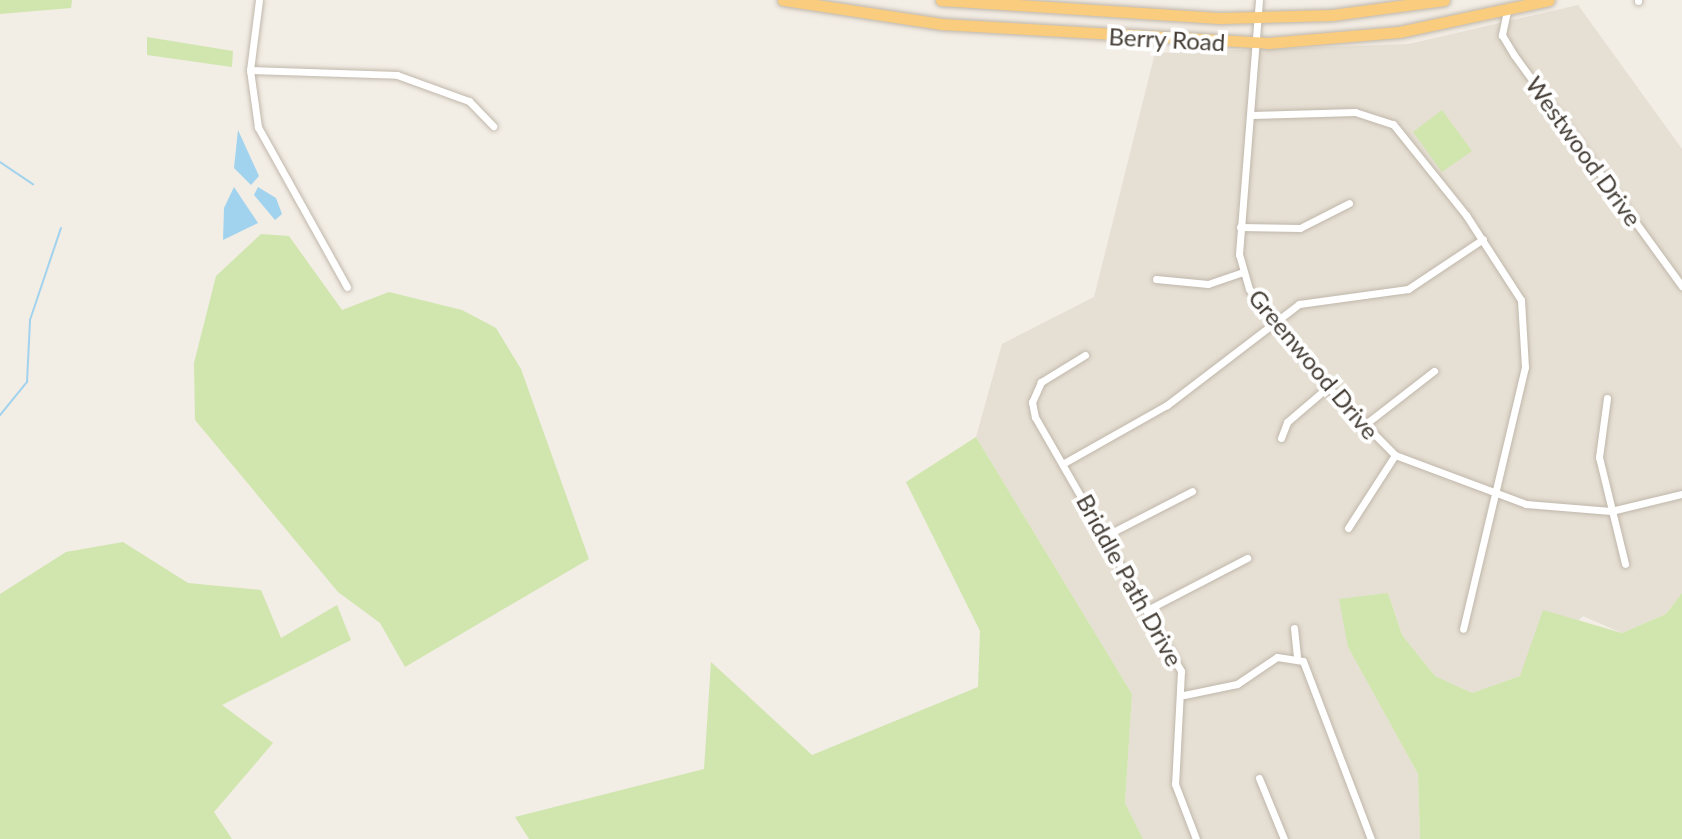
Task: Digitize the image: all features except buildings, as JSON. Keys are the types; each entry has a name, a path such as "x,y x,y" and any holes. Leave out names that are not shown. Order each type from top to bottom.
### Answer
{"highway":[{"name":"Berry Road","path":"783,0 941,24 1257,43 1399,32 1549,0"},
{"name":"Berry Road","path":"941,0 1258,18 1444,0"}],"street":[{"path":"259,0 250,70 252,105 269,154 347,287"},
{"name":"Greenwood Drive","path":"1259,0 1252,115 1240,227 1243,272 1272,321 1328,387 1363,426 1395,455 1547,508 1611,511 1682,494"},
{"name":"Westwood Drive","path":"1507,11 1502,35 1514,55 1682,286"},
{"path":"250,70 397,75 469,101 493,126"},
{"path":"1252,115 1355,112 1384,119 1417,148 1517,291 1526,327 1525,367 1463,629"},
{"path":"1240,227 1300,228 1349,203"},
{"path":"1064,463 1167,405 1272,321 1324,297 1408,289 1483,239"},
{"path":"1156,279 1208,284 1243,272"},
{"name":"Briddle Path Drive","path":"1085,355 1048,377 1033,397 1038,427 1064,463 1181,671 1184,695 1175,784 1196,839"},
{"path":"1363,426 1434,371"},
{"path":"1281,438 1287,422 1328,387"},
{"path":"1607,398 1598,449 1625,564"},
{"path":"1348,528 1395,455"},
{"path":"1105,536 1192,491"},
{"path":"1147,610 1247,558"},
{"path":"1294,628 1297,656 1321,697 1371,839"},
{"path":"1184,695 1223,689 1269,661 1297,656"},
{"path":"1259,778 1284,839"}],"shaded area":[{"path":"1578,5 1682,149 1682,593 1666,614 1622,633 1583,616 1520,676 1472,693 1435,676 1402,635 1388,593 1348,647 1418,774 1420,839 1143,839 1125,803 1132,694 976,437 1002,344 1094,297 1155,53 1409,44"}],"green space":[{"path":"0,0 72,0 71,8 0,14"},
{"path":"147,37 233,51 232,67 147,55"},
{"path":"1442,110 1472,151 1442,172 1413,132"},
{"path":"261,234 289,236 342,310 389,292 462,310 496,328 521,369 589,559 405,667 380,623 338,592 195,420 194,363 216,276"},
{"path":"976,437 1132,694 1125,803 1143,839 529,839 515,817 704,769 711,662 812,755 978,687 980,631 906,482"},
{"path":"123,542 188,583 261,590 281,638 337,605 351,640 222,705 273,743 214,812 232,839 0,839 0,594 66,552"},
{"path":"1388,593 1402,635 1435,676 1472,693 1520,676 1543,610 1622,633 1666,614 1682,593 1682,839 1420,839 1418,774 1348,647 1339,599"}],"water":[{"path":"238,130 259,176 251,185 234,168"},
{"path":"234,187 258,223 223,240 224,208"},
{"path":"258,187 276,198 282,214 275,220 254,195"}],"waterway":[{"path":"0,162 33,184"},
{"path":"0,415 27,382 30,320 61,228"}]}
